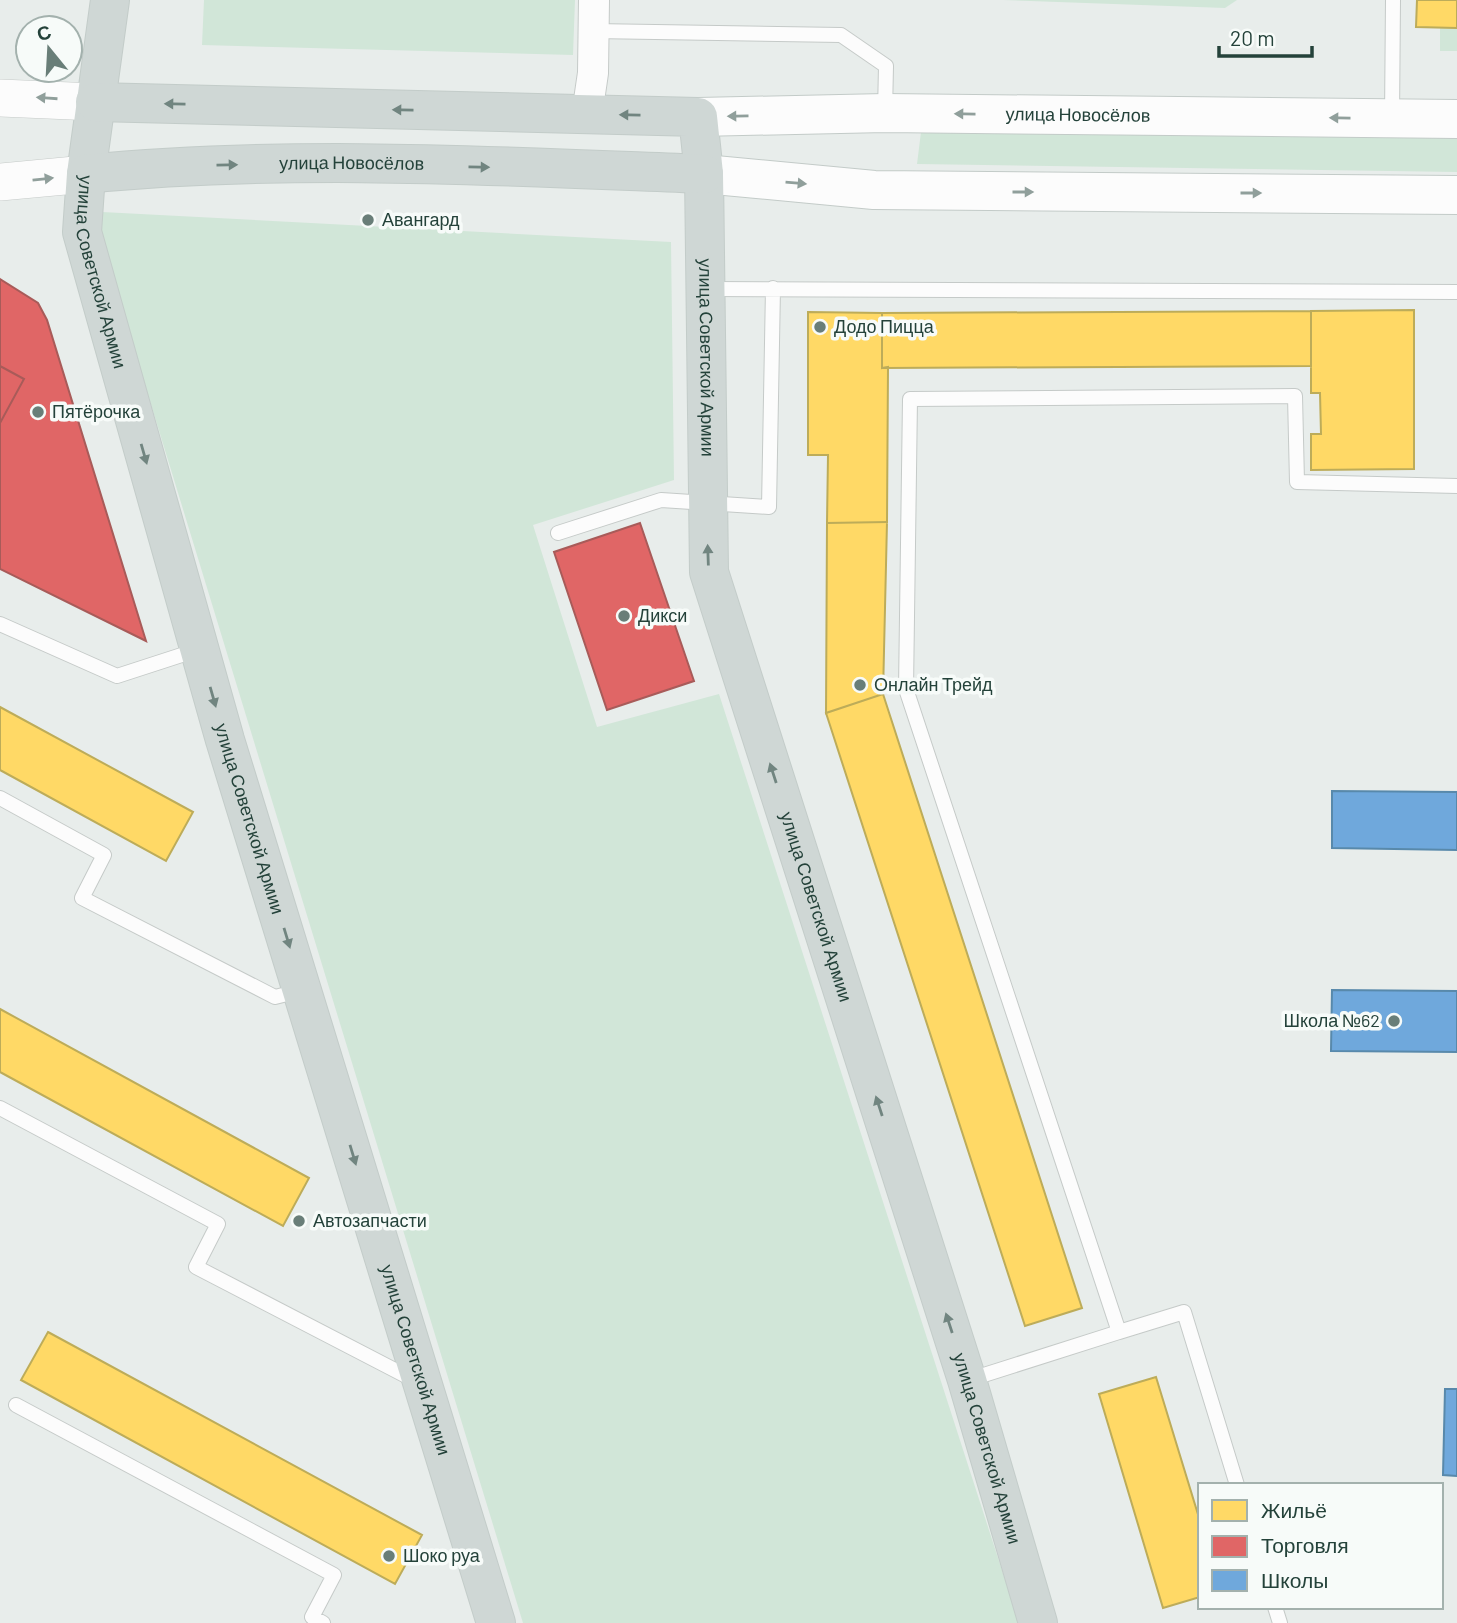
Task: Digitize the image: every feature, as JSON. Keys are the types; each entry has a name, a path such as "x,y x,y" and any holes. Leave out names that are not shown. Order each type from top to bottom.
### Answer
{"main road":[{"name":"улица Советской Армии","path":"110,0 86,174 82,232 199,650 496,1623"},
{"name":"улица Новосёлов","path":"95,102 698,117 885,113 1457,119"},
{"path":"698,117 704,174"},
{"name":"улица Новосёлов","path":"86,174 177,165 342,163 704,174 874,190 1457,195"},
{"name":"улица Советской Армии","path":"704,174 709,572 967,1380 1038,1623"}],"street":[{"path":"587,114 593,73 594,0"},
{"name":"улица Новосёлов","path":"0,98 95,102"},
{"name":"улица Новосёлов","path":"0,182 86,174"}],"lane":[{"path":"1392,118 1393,0"},
{"path":"593,31 841,35 886,66 885,113"},
{"path":"558,533 661,500 769,507 773,288"},
{"path":"706,289 1457,292"},
{"path":"1119,1332 906,689 910,398 1294,396 1297,482 1457,486"},
{"path":"0,624 117,676 199,650"},
{"path":"0,799 104,855 82,898 275,997 303,990"},
{"path":"0,1108 218,1224 196,1267 424,1385"},
{"path":"967,1380 1184,1312 1236,1483"},
{"path":"16,1405 334,1575 312,1617 323,1623"}],"green space":[{"path":"204,0 575,0 573,55 202,45"},
{"path":"1003,0 1237,0 1225,8"},
{"path":"1440,28 1457,28 1457,51 1440,51"},
{"path":"921,132 1457,137 1457,172 917,164"},
{"path":"102,212 671,242 674,480 533,525 597,727 719,694 1019,1623 523,1623 99,234"}],"building: Жильё":[{"path":"1417,0 1457,0 1457,28 1416,27"},
{"path":"1414,310 1414,469 1311,470 1311,434 1321,434 1320,393 1311,393 1311,311"},
{"path":"1311,311 1311,366 882,368 882,313"},
{"path":"808,312 882,313 882,368 888,367 887,522 827,523 828,455 808,455"},
{"path":"887,522 883,694 826,713 827,523"},
{"path":"883,694 1082,1308 1025,1326 826,713"},
{"path":"0,707 193,812 166,861 0,770"},
{"path":"0,1009 309,1178 283,1226 0,1072"},
{"path":"48,1332 422,1535 395,1584 21,1380"},
{"path":"1156,1377 1198,1514 1198,1598 1163,1608 1099,1394"}],"building: Торговля":[{"path":"0,279 38,303 47,320 146,641 0,569 0,423 24,379 0,366"},
{"path":"0,366 24,379 0,423"},
{"name":"Дикси","path":"640,523 694,681 607,710 554,552"}],"building: Школы":[{"path":"1332,791 1457,792 1457,850 1332,848"},
{"name":"Школа №62","path":"1332,990 1457,991 1457,1052 1331,1051"},
{"path":"1445,1389 1457,1389 1457,1476 1443,1475"}],"place":[{"name":"Авангард","path":"368,220"},
{"name":"Додо Пицца","path":"820,327"},
{"name":"Пятёрочка","path":"38,412"},
{"name":"Дикси","path":"624,616"},
{"name":"Онлайн Трейд","path":"860,685"},
{"name":"Школа №62","path":"1394,1021"},
{"name":"Автозапчасти","path":"299,1221"},
{"name":"Шоко руа","path":"389,1556"}]}
